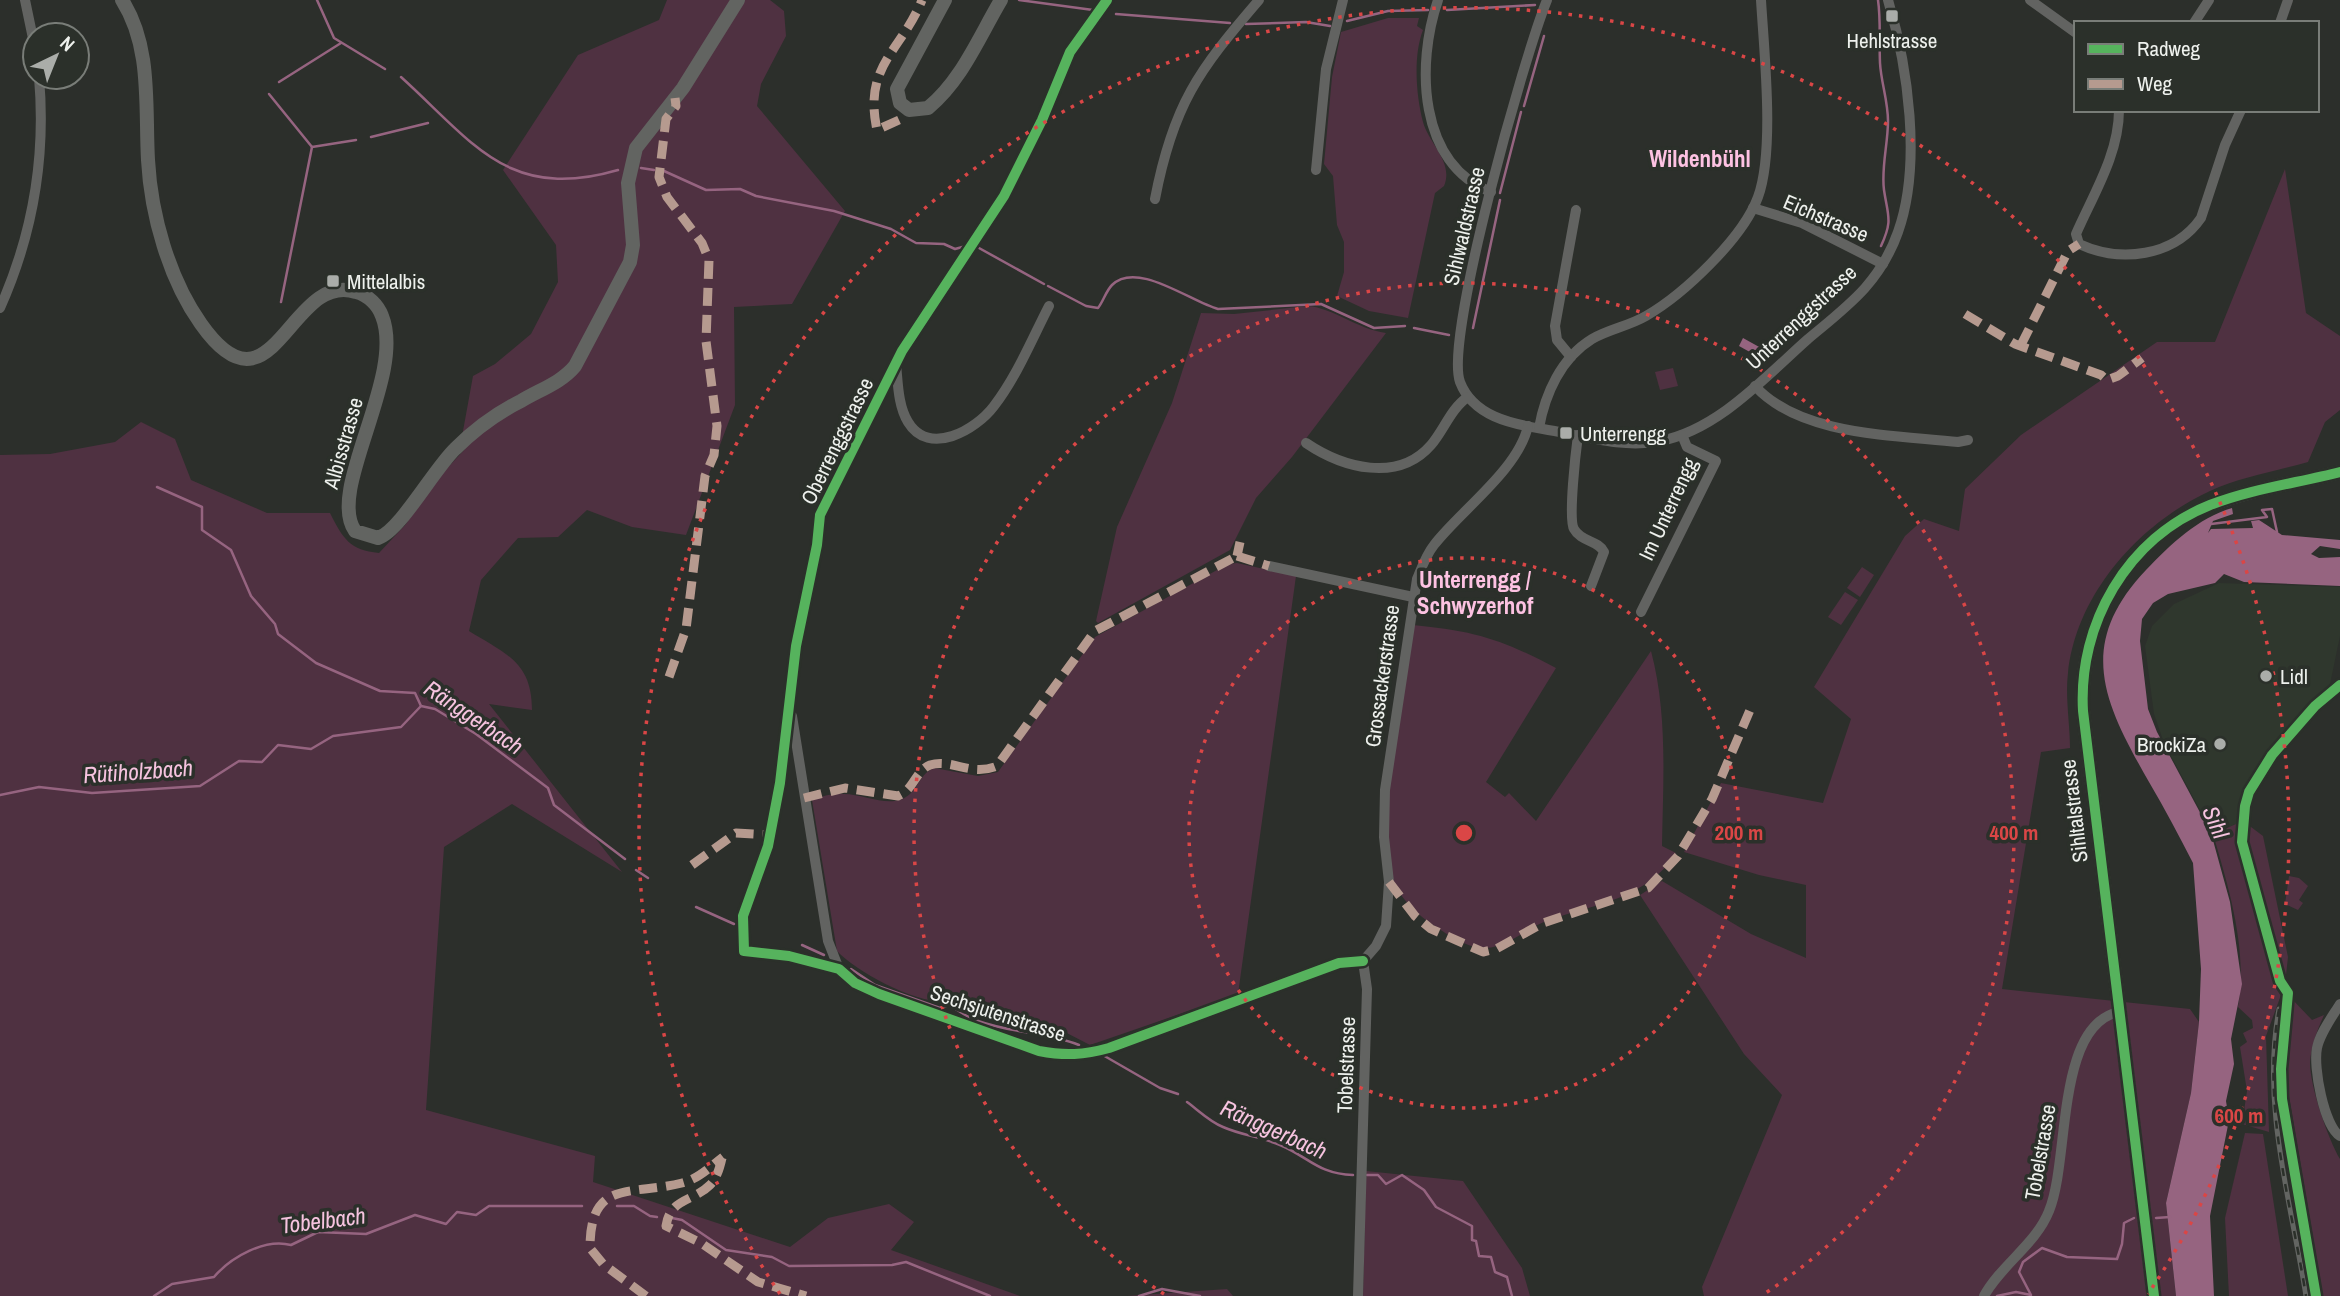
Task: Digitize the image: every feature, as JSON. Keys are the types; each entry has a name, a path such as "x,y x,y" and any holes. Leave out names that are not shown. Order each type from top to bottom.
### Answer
{"main road":[{"name":"Albisstrasse","path":"122,0 133,23 142,58 149,177 156,214 183,291 212,339 238,358 259,357 271,349 317,300 338,290 364,295 383,317 387,339 383,371 347,508 355,531 378,538 396,526 429,478 454,449 492,418 563,378 575,366 630,262 633,245 628,183 636,148 644,134 683,88 738,0"},
{"path":"945,0 897,89 900,103 909,110 928,108 948,87 970,55 1001,0"},
{"name":"Sihltalstrasse","path":"2154,1296 2082,703 2086,656 2096,621 2127,567 2155,538 2182,519 2223,501 2340,472"}],"street":[{"path":"25,0 29,21"},
{"name":"Oberrenggstrasse","path":"744,951 743,916 768,846 796,646 817,545 820,515 896,363 925,313 1004,196 1042,120 1060,71 1107,0"},
{"path":"1155,199 1171,134 1192,85 1219,46 1259,0"},
{"path":"1316,170 1326,69 1343,0"},
{"path":"1438,0 1426,44 1424,78 1428,106 1436,131 1455,168 1465,179 1491,192"},
{"name":"Sihlwaldstrasse","path":"1468,397 1458,376 1460,332 1491,192 1526,57 1547,0"},
{"path":"1576,210 1555,326 1557,340 1571,357 1593,339 1630,325 1663,303 1722,252 1754,208 1762,183 1766,150 1761,0"},
{"name":"Unterrenggstrasse","path":"1533,427 1633,443 1655,442 1682,435 1708,422 1755,386 1853,300 1883,264 1898,233 1903,210 1909,134 1903,65 1888,0"},
{"path":"2030,0 2074,32"},
{"path":"2195,21 2209,0"},
{"path":"2281,21 2288,0"},
{"path":"0,307 24,243 36,193 42,130 40,91"},
{"path":"2119,112 2116,142 2076,234 2078,244 2108,252 2147,252 2173,245 2186,235 2201,218 2225,145 2240,112"},
{"name":"Eichstrasse","path":"1754,208 1802,223 1883,264"},
{"path":"896,363 902,411 913,429 933,439 955,435 970,428 993,407 1049,306"},
{"name":"Grossackerstrasse","path":"1363,961 1376,946 1386,926 1389,882 1384,837 1385,790 1413,597 1432,548 1484,493 1533,427 1551,388 1571,357"},
{"path":"1755,386 1780,408 1802,419 1888,434 1958,442 1968,440"},
{"path":"1306,443 1323,455 1343,462 1380,469 1398,468 1419,457 1468,397 1492,416 1533,427"},
{"path":"1578,435 1570,519 1581,538 1598,545 1604,552 1591,586"},
{"name":"Im Unterrengg","path":"1640,612 1716,461 1687,447 1682,435"},
{"path":"1269,566 1413,597"},
{"path":"790,703 828,941 839,968"},
{"name":"Sechsjutenstrasse","path":"744,951 789,956 839,968 855,983 879,994 1039,1051 1063,1056 1084,1055 1109,1048 1339,963 1363,961"},
{"name":"Tobelstrasse","path":"1358,1296 1367,989 1363,961"},
{"path":"2337,1134 2328,1119 2316,1065 2317,1046 2340,1004"},
{"name":"Tobelstrasse","path":"1984,1296 2000,1270 2033,1236 2049,1213 2078,1052 2092,1026 2104,1017 2118,1012"}],"shaded area":[{"path":"667,0 770,0 784,11 786,36 761,84 757,106 845,211 792,304 734,307 735,405 686,535 632,527 587,510 558,537 518,538 481,580 469,631 505,653 522,670 531,694 532,710 489,704 622,872 512,804 444,847 426,1110 595,1156 593,1182 790,1247 828,1218 889,1204 914,1222 891,1250 1020,1296 0,1296 0,455 50,454 115,442 141,422 175,439 191,480 267,513 330,513 348,542 361,549 379,553 406,524 426,491 465,449 463,431 473,376 495,364 531,334 558,282 556,245 503,170 578,55 659,20"},
{"path":"1388,18 1419,18 1417,26 1423,30 1417,63 1421,111 1426,130 1446,169 1444,186 1435,193 1408,318 1369,311 1337,296 1344,272 1344,242 1337,225 1333,176 1324,164 1332,77 1341,32"},
{"path":"2285,169 2306,313 2340,336 2340,410 2325,422 2308,462 2234,482 2184,505 2136,542 2098,589 2074,644 2068,673 2070,748 2041,752 2002,989 2190,1009 2199,1022 2191,1093 2166,1203 2176,1296 1704,1296 1702,1287 1782,1095 1744,1054 1640,895 1662,881 1751,934 1806,958 1806,885 1759,875 1684,852 1721,783 1823,803 1851,719 1814,687 1905,536 1924,519 1959,531 1965,489 2021,435 2157,342 2215,342"},
{"path":"1308,306 1327,310 1375,331 1386,333 1292,457 1256,498 1230,550 1098,623 1096,621 1117,527 1172,403 1201,313 1234,314"},
{"path":"1743,338 1761,348 1757,356 1739,346"},
{"path":"1673,368 1678,386 1660,390 1655,372"},
{"path":"2232,508 2233,514 2213,521 2208,533 2211,529 2253,528 2251,521 2259,520 2282,535 2340,540 2340,549 2320,546 2311,554 2319,558 2340,557 2340,586 2244,582 2224,574 2215,583 2168,594 2153,603 2142,619 2140,641 2148,709 2157,732 2211,833 2230,902 2242,984 2231,1039 2234,1064 2226,1101 2229,1120 2210,1216 2214,1296 2176,1296 2166,1203 2191,1093 2199,1022 2201,969 2193,863 2120,726 2104,674 2104,649 2110,624 2124,597 2146,570 2196,525"},
{"path":"1237,563 1296,576 1238,994 1090,1045 1061,1030 1022,1027 979,1018 951,1001 923,999 907,994 859,969 837,951 812,800 828,795 851,794 886,801 899,800 910,794 924,775 934,768 978,776 998,772 1095,637 1228,564"},
{"path":"1862,567 1874,575 1860,597 1847,588"},
{"path":"2219,583 2340,587 2340,636 2328,694 2260,772 2249,792 2243,821 2213,834 2164,743 2154,714 2145,646 2152,626 2174,604"},
{"path":"1845,592 1858,600 1841,625 1828,617"},
{"path":"1413,625 1454,630 1487,638 1556,668 1486,782 1505,797 1509,793 1536,821 1651,651 1662,724 1662,846 1676,853 1664,868 1636,890 1602,904 1549,920 1494,947 1480,948 1461,942 1431,924 1413,909 1394,883 1388,861 1387,831 1393,757"},
{"path":"2243,821 2263,836 2288,957 2285,984 2266,1036 2269,1132 2242,1124 2247,1091 2240,1047 2247,1042 2243,1033 2253,1028 2252,1020 2238,1007 2241,964 2239,942 2231,898 2213,834"},
{"path":"2289,876 2299,878 2308,886 2299,900 2303,903 2298,910 2285,904"},
{"path":"2291,998 2312,1020 2324,1015 2310,1063 2320,1112 2340,1159 2340,1296 2323,1296 2284,1067"},
{"path":"2245,1133 2263,1134 2288,1296 2229,1296 2225,1218"},
{"path":"1366,1171 1463,1181 1522,1268 1530,1296 1363,1296"},
{"path":"1227,1289 1233,1296 1127,1296"}],"waterway":[{"path":"317,0 334,38 385,69"},
{"path":"1019,0 1093,10"},
{"path":"1878,0 1880,63 1888,121 1883,182 1888,224 1881,246"},
{"path":"1447,10 1535,5"},
{"path":"1347,21 1388,11 1428,10"},
{"path":"1116,14 1230,23"},
{"path":"1246,24 1306,22 1330,26"},
{"path":"1524,106 1544,36"},
{"path":"279,82 341,43"},
{"path":"401,77 472,143 495,160 520,172 548,178 580,178 618,170"},
{"path":"269,94 312,147 356,140"},
{"path":"1500,193 1521,112"},
{"path":"371,137 428,123"},
{"path":"281,302 312,147"},
{"path":"641,168 654,170"},
{"path":"664,171 706,190 740,189 756,196 834,211 891,229 916,243 944,244 955,249 966,246"},
{"path":"1473,328 1500,200"},
{"path":"979,248 1044,284"},
{"path":"1048,286 1086,306 1098,308 1112,285 1135,277 1164,285 1218,309 1321,304 1374,328 1405,326"},
{"path":"1414,328 1449,335"},
{"name":"Ränggerbach","path":"157,487 202,507 202,530 231,550 251,596 275,624 278,634 316,663 380,691 415,693 421,706 435,709 476,734 548,788 554,805 625,859"},
{"path":"2211,524 2267,517 2262,510 2272,509 2277,532"},
{"name":"Rütiholzbach","path":"0,795 39,787 92,793 200,786 239,761 262,762 278,745 311,749 333,736 401,727 421,706"},
{"name":"Ränggerbach","path":"636,870 648,878"},
{"name":"Ränggerbach","path":"696,907 734,924"},
{"name":"Ränggerbach","path":"802,945 824,955"},
{"name":"Ränggerbach","path":"851,969 875,985 940,1008 949,1005 978,1021 1079,1045"},
{"name":"Ränggerbach","path":"1101,1054 1160,1088 1178,1094"},
{"name":"Ränggerbach","path":"1187,1102 1223,1127 1280,1145 1331,1172 1353,1175"},
{"name":"Ränggerbach","path":"1367,1175 1378,1175 1386,1184 1402,1175 1424,1190 1436,1207 1472,1226 1472,1240 1476,1241 1479,1256 1491,1257 1495,1272 1507,1277 1512,1296"},
{"name":"Tobelbach","path":"154,1296 172,1284 214,1277 249,1251 270,1244 291,1245 318,1232 366,1234 415,1215 446,1224 457,1212 476,1215 489,1206 582,1206"},
{"name":"Tobelbach","path":"617,1206 634,1206 650,1216 657,1217"},
{"name":"Tobelbach","path":"2156,1218 2170,1217"},
{"name":"Tobelbach","path":"672,1218 682,1220 726,1250 772,1257 789,1266 892,1265 906,1262 990,1296"},
{"name":"Tobelbach","path":"1997,1296 2016,1292 2031,1295 2019,1272 2023,1262 2042,1248 2067,1257 2117,1259 2124,1223 2134,1218"},
{"name":"Tobelbach","path":"1139,1296 1162,1289 1200,1296"}],"railway":[{"path":"2279,1009 2274,1045 2276,1117 2306,1296"}],"marked path":[{"path":"899,120 877,130 875,90 886,60 922,0"},
{"path":"669,677 686,629 705,476 714,455 717,426 706,341 709,260 702,243 667,197 659,177 666,119 676,106 675,98"},
{"path":"2021,345 2068,251 2079,244"},
{"path":"1965,314 2015,344 2101,375 2107,380 2118,376 2142,358"},
{"path":"1237,556 1240,542"},
{"path":"1237,556 1269,566"},
{"path":"804,798 845,788 898,796 930,765 938,763 979,770 997,766 1095,631 1237,556"},
{"path":"1389,882 1415,916 1431,929 1483,952 1496,949 1543,923 1648,888 1678,856 1712,799 1753,703"},
{"path":"692,865 736,833 770,835"},
{"path":"646,1296 603,1264 590,1248 597,1210 606,1200 617,1194 693,1179 723,1157"},
{"path":"722,1158 712,1182 677,1205 668,1217 666,1226 701,1243 758,1282 806,1296"}],"cycle path":[{"path":"1107,0 1070,52 1042,120 1004,196 902,351 820,515 817,545 796,646 780,783 768,846 743,916 744,951 789,956 839,969 855,983 879,994 1039,1051 1066,1054 1109,1048 1339,963 1363,961"},
{"path":"2154,1296 2083,711 2089,647 2099,616 2113,588 2132,562 2154,539 2181,520 2210,505 2242,495 2340,472"},
{"path":"2316,1296 2282,1099 2281,1069 2288,993 2280,981 2242,842 2249,792 2272,755 2315,706 2340,685"}],"place":[{"name":"Hehlstrasse","path":"1892,16"},
{"name":"Mittelalbis","path":"333,281"},
{"name":"Unterrengg","path":"1566,433"},
{"name":"Lidl","path":"2266,676"},
{"name":"BrockiZa","path":"2220,744"}],"district":[{"name":"Wildenbühl","path":"1700,158"},
{"name":"Unterrengg / Schwyzerhof","path":"1475,592"}],"water label":[{"name":"Sihl","path":"2216,822"}]}
